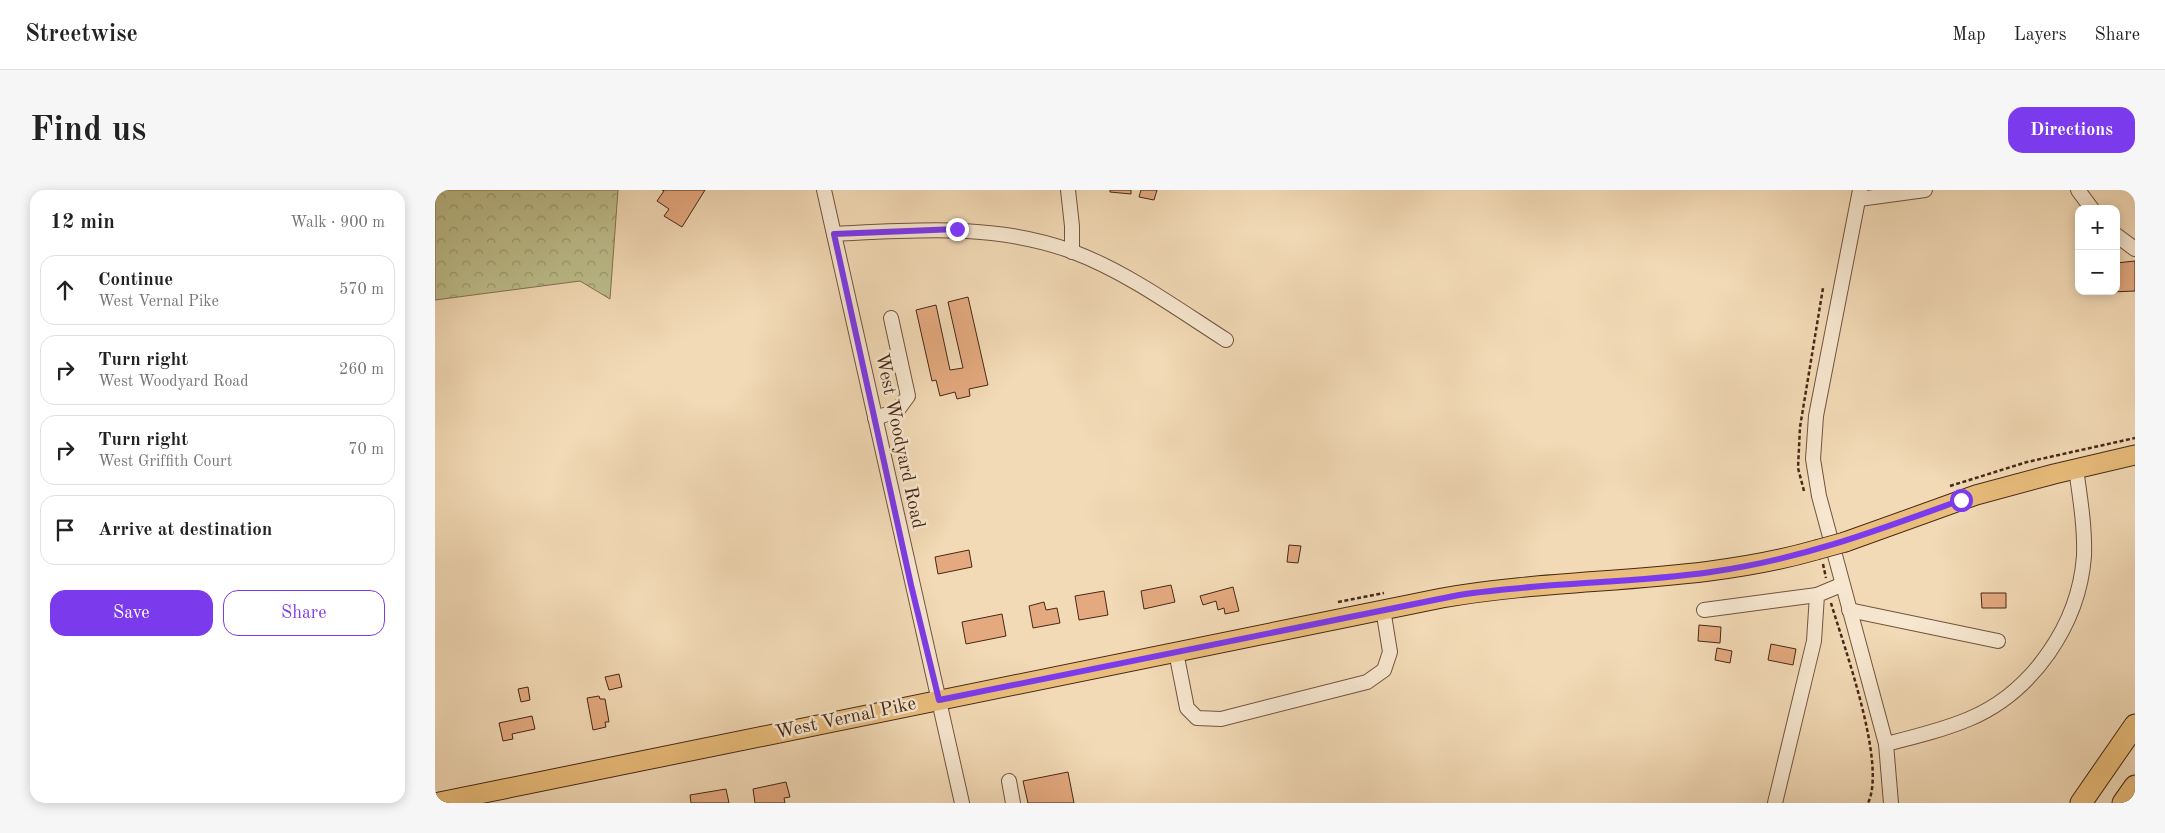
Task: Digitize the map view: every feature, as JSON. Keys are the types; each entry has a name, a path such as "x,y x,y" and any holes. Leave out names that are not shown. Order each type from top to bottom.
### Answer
{"highway":[{"path":"2081,803 2135,725"},
{"path":"2123,803 2135,786"}],"main road":[{"name":"West Vernal Pike","path":"435,803 1383,609 1505,589 1709,572 1765,563 1845,542 1976,495 2135,456"}],"street":[{"name":"West Woodyard Road","path":"824,190 961,803"},
{"path":"1068,190 1073,252"},
{"path":"1891,803 1885,744 1841,585 1819,496 1813,444 1816,416 1860,194 1925,190"},
{"path":"2078,190 2089,205"},
{"path":"834,234 957,229 1022,238 1073,252 1139,284 1226,340"},
{"path":"2120,238 2135,249"},
{"path":"875,418 897,411 908,396 891,318"},
{"path":"1885,744 1951,726 1978,714 2014,691 2033,674 2046,656 2067,620 2081,582 2084,540 2076,469"},
{"path":"1704,610 1823,596 1841,585"},
{"path":"1775,803 1814,642 1823,596"},
{"path":"1176,652 1187,708 1197,718 1221,719 1367,682 1384,670 1390,652 1383,609"},
{"path":"1849,610 1998,641"},
{"path":"1009,781 1013,803"}],"path":[{"path":"1823,596 1871,749 1873,790 1868,803"}],"green space":[{"path":"435,190 618,190 610,299 580,281 435,300"}],"building":[{"path":"662,190 705,190 682,227 664,216 669,209 657,201 664,191"},
{"path":"1110,190 1131,190 1131,194 1110,192"},
{"path":"1141,190 1157,190 1154,200 1139,197"},
{"path":"2135,261 2135,291 2120,292 2120,263"},
{"path":"968,297 988,385 969,389 970,396 957,399 955,392 940,396 936,380 932,381 916,310 936,305 950,370 963,368 948,302"},
{"path":"1289,545 1301,546 1298,563 1287,562"},
{"path":"969,550 972,567 938,574 935,557"},
{"path":"1171,585 1175,602 1144,609 1141,591"},
{"path":"1233,587 1239,611 1225,614 1224,608 1218,610 1216,601 1203,605 1200,596"},
{"path":"1104,591 1108,615 1079,620 1075,596"},
{"path":"1981,593 2006,593 2006,608 1982,608"},
{"path":"1044,602 1046,610 1057,608 1060,623 1033,628 1029,606"},
{"path":"1002,614 1006,636 966,644 962,622"},
{"path":"1699,625 1721,627 1720,643 1698,641"},
{"path":"1771,644 1796,649 1793,665 1768,660"},
{"path":"1717,648 1732,651 1730,663 1715,660"},
{"path":"619,674 622,687 609,690 605,677"},
{"path":"528,687 530,700 521,702 518,689"},
{"path":"599,696 600,699 605,699 609,722 605,722 606,727 593,730 587,698"},
{"path":"532,716 535,729 512,734 513,739 503,741 499,723"},
{"path":"1068,772 1074,803 1028,803 1023,781"},
{"path":"786,782 790,797 784,798 785,803 755,803 753,789"},
{"path":"726,789 729,803 691,803 690,795"}],"route":[{"path":"957,229 834,234 911,585 939,700 1459,595 1505,589 1690,575 1747,566 1786,558 1845,542 1883,530 1961,500"}]}
